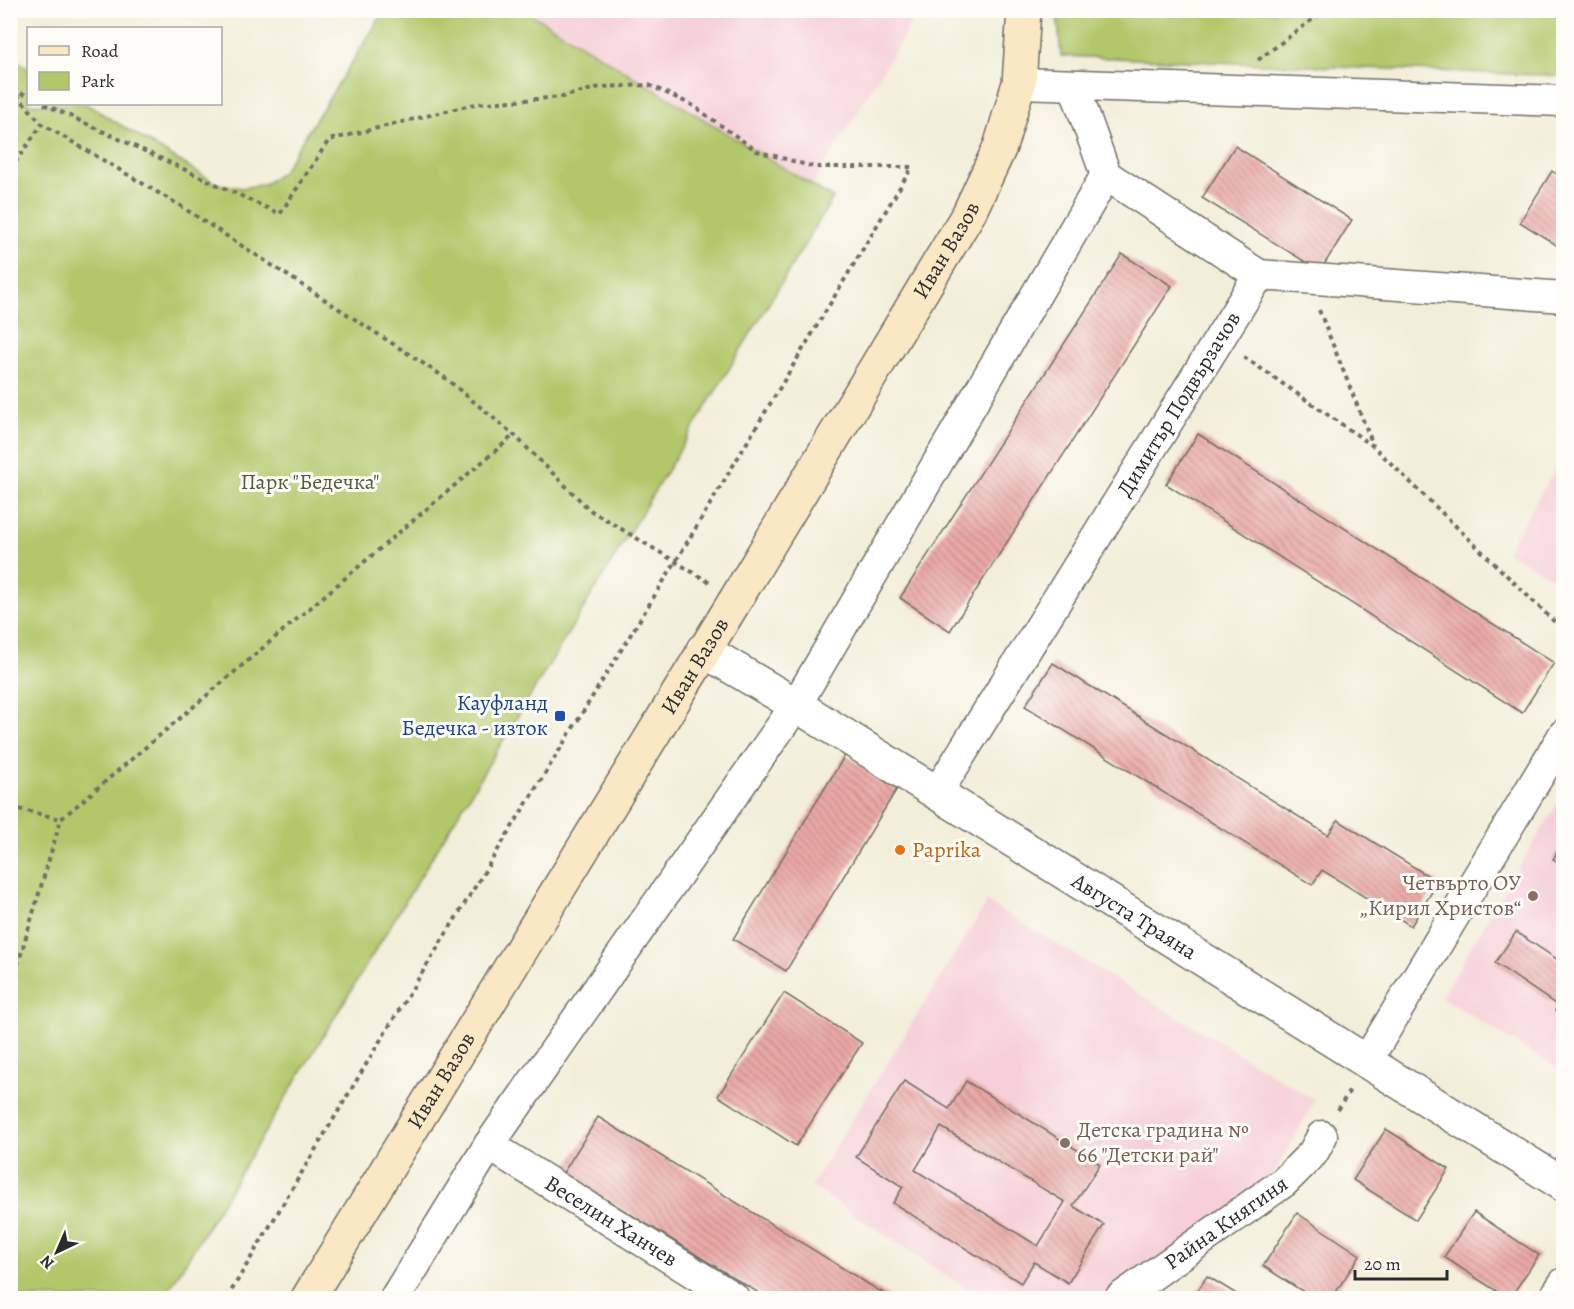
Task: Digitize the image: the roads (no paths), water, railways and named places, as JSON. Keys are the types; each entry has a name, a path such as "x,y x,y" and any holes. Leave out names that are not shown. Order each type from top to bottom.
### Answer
{"main road":[{"name":"Иван Вазов","path":"308,1299 969,213 1000,147 1019,83 1024,10"}],"street":[{"path":"1019,83 1563,101"},
{"path":"1074,86 1106,175 1259,275 1563,297"},
{"path":"395,1299 489,1145 796,705 1106,175"},
{"name":"Димитър Подвързачов","path":"937,793 1259,275"},
{"name":"Августа Траяна","path":"704,650 937,793 1359,1075 1563,1185"},
{"path":"1359,1075 1563,734"},
{"name":"Райна Княгиня","path":"1120,1299 1284,1182 1313,1153 1328,1127"},
{"name":"Веселин Ханчев","path":"489,1145 734,1299"},
{"path":"1554,1299 1563,1283"}],"place":[{"name":"Кауфланд Бедечка - изток","path":"560,716"},
{"name":"Paprika","path":"900,850"},
{"name":"Четвърто ОУ „Кирил Христов“","path":"1533,896"},
{"name":"Детска градина № 66 \"Детски рай\"","path":"1065,1143"}],"park label":[{"name":"Парк \"Бедечка\"","path":"310,482"}]}
